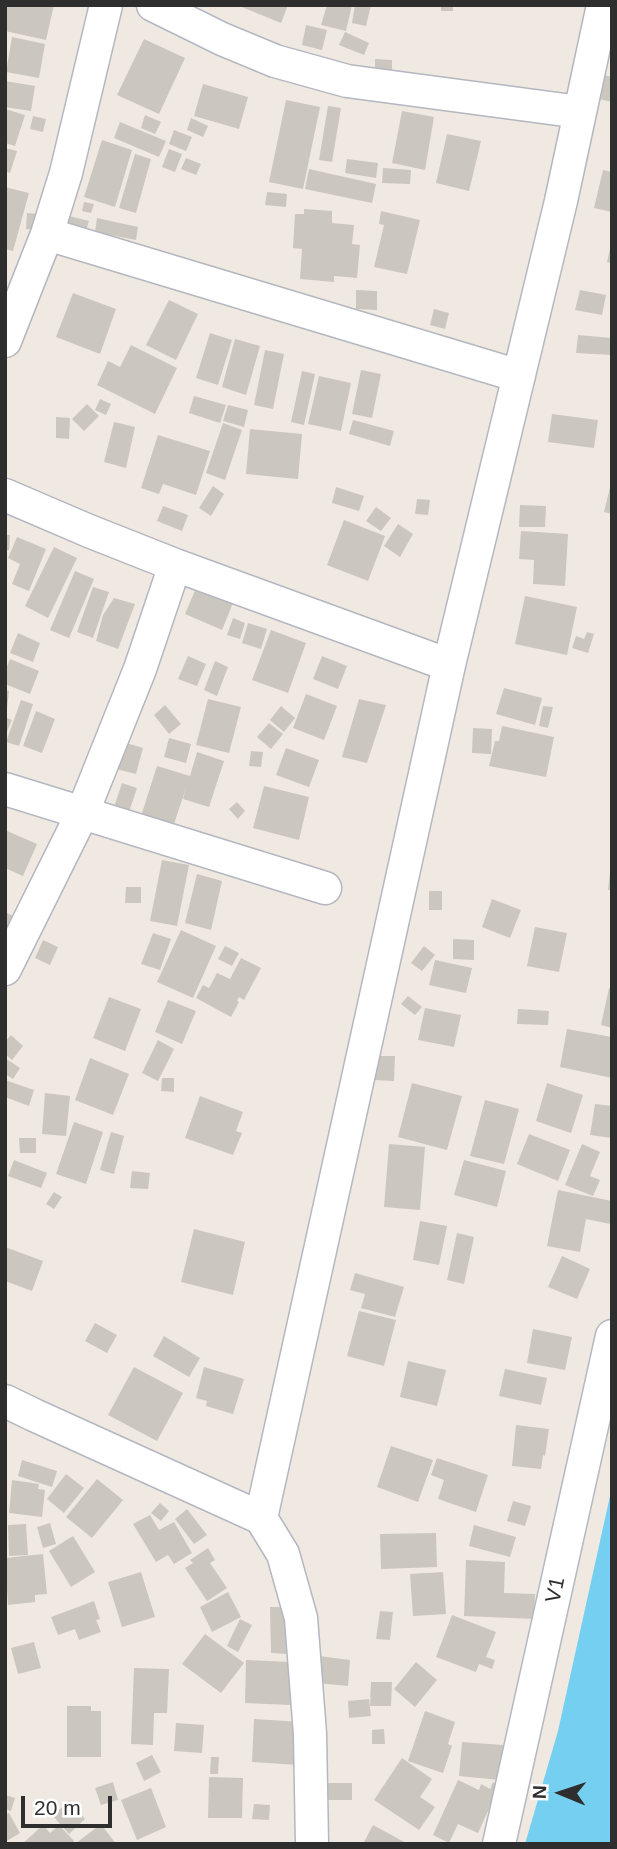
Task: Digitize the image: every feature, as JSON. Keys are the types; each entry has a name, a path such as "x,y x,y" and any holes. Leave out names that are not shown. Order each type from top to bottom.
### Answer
{"street":[{"path":"5,341 47,234 66,173 106,5"},
{"path":"153,5 222,39 275,61 346,81 580,112"},
{"path":"261,1518 449,665 519,376 603,5"},
{"path":"47,234 519,376"},
{"path":"5,495 175,565 449,665"},
{"path":"5,969 82,814 140,669 175,565"},
{"path":"5,789 325,888"},
{"name":"V1","path":"499,1844 612,1336"},
{"path":"5,1401 261,1518 283,1554 301,1618 310,1734 312,1844"}],"water":[{"path":"612,1487 612,1844 525,1844 558,1731"}],"building":[{"path":"5,5 54,5 46,40 5,31"},
{"path":"237,5 288,5 281,23"},
{"path":"327,5 352,5 346,31 321,25"},
{"path":"355,5 371,5 366,26 352,23"},
{"path":"441,5 453,5 453,11 441,11"},
{"path":"306,25 327,30 322,50 302,45"},
{"path":"345,32 369,43 364,55 339,45"},
{"path":"12,37 45,44 39,78 6,72"},
{"path":"144,39 185,58 159,114 117,95"},
{"path":"375,59 392,60 392,71 375,71"},
{"path":"600,74 612,77 612,102 595,98"},
{"path":"5,81 35,86 31,111 5,107"},
{"path":"203,84 248,97 239,129 194,116"},
{"path":"286,100 320,107 303,189 269,182"},
{"path":"328,106 341,108 332,162 319,160"},
{"path":"5,109 25,115 15,146 5,143"},
{"path":"402,111 434,117 425,170 392,163"},
{"path":"145,115 161,122 155,134 141,128"},
{"path":"33,116 46,119 43,132 30,129"},
{"path":"191,118 208,126 203,137 187,130"},
{"path":"120,122 166,141 159,157 114,138"},
{"path":"174,130 192,137 186,151 169,144"},
{"path":"447,134 481,141 469,191 436,183"},
{"path":"102,140 132,150 115,207 84,197"},
{"path":"5,148 17,151 10,173 5,171"},
{"path":"169,149 182,154 175,172 162,167"},
{"path":"135,154 151,159 136,213 119,208"},
{"path":"186,158 201,164 196,175 181,169"},
{"path":"347,159 378,163 376,178 345,173"},
{"path":"383,168 411,170 410,184 382,183"},
{"path":"309,169 376,184 372,203 305,189"},
{"path":"603,170 612,172 612,212 594,208"},
{"path":"5,187 29,193 13,251 5,249"},
{"path":"267,192 287,194 286,207 265,205"},
{"path":"84,202 94,204 91,213 82,211"},
{"path":"304,209 332,211 332,223 354,225 352,244 360,245 357,278 334,276 334,282 300,279 302,249 293,248 295,214 304,214"},
{"path":"381,211 420,220 407,274 374,267 384,225 379,224"},
{"path":"27,213 40,214 39,230 26,229"},
{"path":"69,216 89,221 84,237 65,232"},
{"path":"97,218 138,227 136,240 95,232"},
{"path":"612,244 612,263 607,262"},
{"path":"356,290 377,291 377,310 356,309"},
{"path":"580,290 606,295 602,315 575,310"},
{"path":"73,293 116,309 100,354 56,337"},
{"path":"169,300 198,314 176,360 146,345"},
{"path":"434,309 449,313 445,329 430,325"},
{"path":"210,333 232,340 218,385 196,378"},
{"path":"578,335 612,338 612,355 576,353"},
{"path":"235,339 260,346 246,395 222,387"},
{"path":"131,345 177,368 155,414 97,385 108,361 120,367"},
{"path":"265,350 284,354 273,409 254,405"},
{"path":"361,370 381,374 372,418 352,414"},
{"path":"302,371 315,374 304,425 291,422"},
{"path":"319,376 351,383 341,431 308,424"},
{"path":"194,396 226,405 220,423 189,413"},
{"path":"100,399 111,404 106,415 95,410"},
{"path":"87,404 99,416 84,431 72,419"},
{"path":"228,405 248,410 244,427 223,421"},
{"path":"552,414 598,420 594,448 548,442"},
{"path":"56,417 70,418 69,439 56,438"},
{"path":"353,420 394,431 390,446 349,434"},
{"path":"114,422 135,427 126,468 104,462"},
{"path":"223,423 242,430 225,480 206,473"},
{"path":"250,429 302,434 298,479 246,474"},
{"path":"158,435 210,451 196,495 163,484 159,494 141,488"},
{"path":"612,483 612,514 604,512"},
{"path":"213,486 224,494 211,516 199,508"},
{"path":"336,487 364,496 359,511 332,503"},
{"path":"417,499 430,500 428,515 415,514"},
{"path":"520,505 546,506 545,527 519,527"},
{"path":"163,506 188,515 182,531 157,521"},
{"path":"376,507 391,518 381,531 366,521"},
{"path":"344,520 385,536 368,581 327,565"},
{"path":"398,524 413,534 400,557 384,546"},
{"path":"521,531 568,534 565,586 533,584 534,560 519,559"},
{"path":"5,535 10,535 9,550 5,550"},
{"path":"17,537 46,549 29,591 12,584 20,564 8,558"},
{"path":"54,547 77,558 48,618 25,606"},
{"path":"75,571 94,579 69,638 50,630"},
{"path":"93,587 109,592 93,638 77,632"},
{"path":"196,588 233,603 222,630 185,614"},
{"path":"525,596 577,607 567,655 515,644"},
{"path":"114,598 135,604 118,649 96,641 103,615"},
{"path":"233,618 245,623 240,639 227,635"},
{"path":"248,623 267,629 261,649 242,643"},
{"path":"271,630 306,643 288,693 252,680"},
{"path":"587,632 594,634 588,653 572,648 576,636 584,639"},
{"path":"18,633 40,643 33,662 10,653"},
{"path":"188,656 206,664 197,686 178,679"},
{"path":"322,656 347,666 338,689 313,679"},
{"path":"10,659 39,671 30,694 5,684 5,671"},
{"path":"215,661 228,667 217,696 204,690"},
{"path":"504,688 542,698 535,725 496,714"},
{"path":"5,690 9,691 7,709 5,709"},
{"path":"306,694 337,706 324,740 293,728"},
{"path":"208,699 241,707 229,753 196,745"},
{"path":"359,699 386,705 367,763 342,757"},
{"path":"21,700 33,704 19,746 6,742"},
{"path":"165,705 181,724 169,734 154,715"},
{"path":"281,706 295,718 284,732 270,720"},
{"path":"543,706 553,707 548,728 539,726"},
{"path":"36,711 55,719 42,753 23,746"},
{"path":"5,717 12,720 5,736"},
{"path":"269,723 283,734 271,749 257,737"},
{"path":"502,726 554,737 546,777 489,766"},
{"path":"473,728 492,729 491,754 472,753"},
{"path":"169,738 191,744 186,763 164,757"},
{"path":"123,742 143,748 136,774 116,769"},
{"path":"286,748 319,760 309,787 276,775"},
{"path":"251,751 263,752 261,767 249,766"},
{"path":"197,752 224,761 209,807 183,799 186,788 173,827 141,816 157,766 190,776"},
{"path":"122,783 137,788 129,812 114,807"},
{"path":"264,786 309,797 299,840 253,828"},
{"path":"237,802 245,811 238,819 229,809"},
{"path":"5,830 37,844 23,876 5,868"},
{"path":"162,860 189,865 177,926 150,921"},
{"path":"610,872 612,890 608,890"},
{"path":"197,874 222,881 211,930 185,923"},
{"path":"126,887 141,887 141,903 125,903"},
{"path":"429,891 442,891 442,910 429,910"},
{"path":"492,899 521,910 510,938 482,927"},
{"path":"5,912 19,919 5,945"},
{"path":"535,927 567,933 559,972 527,966"},
{"path":"181,930 216,946 193,998 157,982"},
{"path":"153,933 171,939 160,970 141,964"},
{"path":"453,939 474,940 474,960 453,959"},
{"path":"43,940 58,947 50,965 35,958"},
{"path":"225,946 239,953 232,966 218,959"},
{"path":"424,946 435,955 422,971 411,963"},
{"path":"241,958 261,968 244,1000 239,997 231,1017 196,998 203,985 209,988 217,973 230,979"},
{"path":"435,960 472,968 466,993 429,985"},
{"path":"609,988 612,989 612,1028 601,1025"},
{"path":"408,996 422,1007 415,1015 401,1004"},
{"path":"109,997 141,1009 125,1051 93,1038"},
{"path":"168,1000 196,1011 182,1044 155,1032"},
{"path":"425,1008 461,1015 454,1047 418,1040"},
{"path":"518,1009 549,1011 548,1025 517,1024"},
{"path":"567,1029 612,1037 612,1078 560,1067"},
{"path":"11,1035 23,1046 12,1060 5,1054 5,1042"},
{"path":"158,1040 174,1049 158,1081 142,1073"},
{"path":"375,1056 395,1056 394,1081 373,1080"},
{"path":"5,1058 20,1068 13,1079 5,1074"},
{"path":"90,1058 129,1074 113,1115 75,1100"},
{"path":"162,1078 174,1078 174,1092 161,1091"},
{"path":"5,1080 34,1090 29,1106 5,1097"},
{"path":"412,1083 462,1096 447,1150 398,1137"},
{"path":"547,1083 583,1095 571,1133 536,1121"},
{"path":"45,1093 70,1096 66,1136 42,1134"},
{"path":"200,1096 243,1112 236,1131 242,1133 233,1155 185,1138"},
{"path":"485,1100 519,1109 504,1164 470,1156"},
{"path":"595,1104 612,1106 612,1138 590,1135"},
{"path":"74,1122 103,1132 86,1184 56,1174"},
{"path":"111,1132 124,1136 114,1174 100,1170"},
{"path":"529,1134 570,1150 558,1181 517,1164"},
{"path":"19,1138 36,1138 36,1153 20,1153"},
{"path":"389,1144 425,1147 420,1210 384,1207"},
{"path":"582,1144 600,1152 590,1176 600,1180 593,1196 565,1185"},
{"path":"14,1160 47,1173 41,1188 8,1176"},
{"path":"464,1160 506,1171 497,1207 454,1195"},
{"path":"132,1171 150,1173 148,1189 130,1188"},
{"path":"558,1190 612,1201 610,1224 586,1219 580,1252 547,1246"},
{"path":"54,1192 62,1197 54,1209 46,1204"},
{"path":"420,1221 447,1226 439,1265 413,1260"},
{"path":"194,1229 245,1242 233,1295 181,1282"},
{"path":"457,1233 474,1237 464,1284 447,1280"},
{"path":"5,1247 43,1261 32,1291 5,1281"},
{"path":"562,1256 590,1269 577,1299 548,1287"},
{"path":"355,1273 404,1287 395,1317 361,1308 365,1294 350,1290"},
{"path":"359,1311 396,1320 384,1366 347,1356"},
{"path":"95,1323 117,1335 107,1353 85,1341"},
{"path":"533,1329 572,1337 565,1370 527,1363"},
{"path":"164,1336 200,1358 189,1377 153,1356"},
{"path":"408,1361 446,1370 437,1406 400,1397"},
{"path":"134,1367 183,1393 157,1441 108,1415"},
{"path":"204,1367 244,1379 233,1414 206,1406 207,1401 196,1398"},
{"path":"505,1369 547,1378 541,1405 499,1396"},
{"path":"516,1425 549,1429 541,1469 512,1466"},
{"path":"391,1446 433,1460 418,1502 377,1487"},
{"path":"437,1458 488,1475 476,1512 438,1499 444,1480 431,1475"},
{"path":"22,1460 57,1471 52,1487 18,1476"},
{"path":"66,1474 84,1488 64,1513 47,1499"},
{"path":"97,1479 123,1500 92,1538 66,1517"},
{"path":"12,1480 39,1484 38,1489 45,1490 42,1517 9,1513"},
{"path":"513,1501 531,1506 525,1526 507,1521"},
{"path":"160,1503 169,1511 161,1521 151,1513"},
{"path":"187,1509 207,1535 194,1544 175,1519"},
{"path":"150,1515 159,1530 174,1522 192,1553 174,1564 168,1555 156,1562 133,1524"},
{"path":"50,1523 56,1544 43,1548 37,1527"},
{"path":"26,1524 28,1555 9,1556 8,1525"},
{"path":"474,1525 516,1537 510,1557 469,1546"},
{"path":"436,1533 437,1567 381,1569 380,1534"},
{"path":"73,1536 95,1572 71,1587 49,1551"},
{"path":"208,1548 215,1560 210,1563 227,1588 207,1601 185,1568 193,1563 190,1560"},
{"path":"43,1554 47,1594 35,1595 35,1602 8,1605 5,1558"},
{"path":"466,1560 505,1562 504,1593 535,1594 534,1619 464,1616"},
{"path":"141,1572 155,1617 122,1627 108,1582"},
{"path":"443,1572 446,1614 413,1616 410,1574"},
{"path":"228,1592 241,1617 212,1632 200,1607"},
{"path":"94,1601 100,1619 96,1620 101,1632 79,1640 75,1629 58,1635 51,1617"},
{"path":"270,1607 289,1607 288,1654 271,1653"},
{"path":"380,1611 393,1612 390,1640 376,1639"},
{"path":"452,1615 496,1632 486,1657 495,1660 492,1669 479,1664 476,1672 436,1657"},
{"path":"240,1619 252,1625 238,1652 227,1646"},
{"path":"205,1634 244,1663 221,1693 182,1664"},
{"path":"34,1642 41,1668 18,1674 11,1648"},
{"path":"319,1656 350,1660 348,1686 316,1683"},
{"path":"246,1660 291,1662 290,1705 245,1703"},
{"path":"416,1662 437,1680 415,1707 394,1689"},
{"path":"134,1668 169,1669 167,1713 154,1713 153,1745 131,1744"},
{"path":"371,1682 392,1682 391,1706 370,1706"},
{"path":"369,1699 371,1716 349,1718 348,1701"},
{"path":"67,1706 91,1706 91,1711 101,1711 101,1757 67,1757"},
{"path":"425,1711 455,1722 448,1744 452,1746 443,1773 408,1761"},
{"path":"254,1719 301,1722 298,1765 252,1762"},
{"path":"176,1723 204,1725 202,1753 174,1751"},
{"path":"384,1729 385,1744 372,1744 372,1730"},
{"path":"462,1742 503,1745 500,1780 459,1776"},
{"path":"152,1755 161,1772 144,1781 136,1763"},
{"path":"211,1757 219,1757 218,1774 210,1774"},
{"path":"402,1758 432,1779 420,1797 435,1807 419,1830 374,1800"},
{"path":"209,1777 243,1778 242,1818 208,1818"},
{"path":"458,1780 479,1790 481,1784 490,1789 493,1782 505,1788 494,1798 478,1833 458,1824 449,1843 433,1835"},
{"path":"113,1782 118,1800 101,1805 95,1788"},
{"path":"325,1783 352,1783 352,1800 325,1800"},
{"path":"151,1788 166,1827 137,1840 121,1800"},
{"path":"5,1795 15,1798 11,1811 5,1809"},
{"path":"69,1800 85,1819 69,1834 53,1816"},
{"path":"254,1804 270,1805 269,1820 252,1819"},
{"path":"9,1813 20,1833 5,1842 5,1815"},
{"path":"101,1824 116,1844 75,1844"},
{"path":"43,1825 50,1833 59,1825 74,1841 72,1844 22,1844"},
{"path":"373,1825 408,1844 363,1844"}]}
